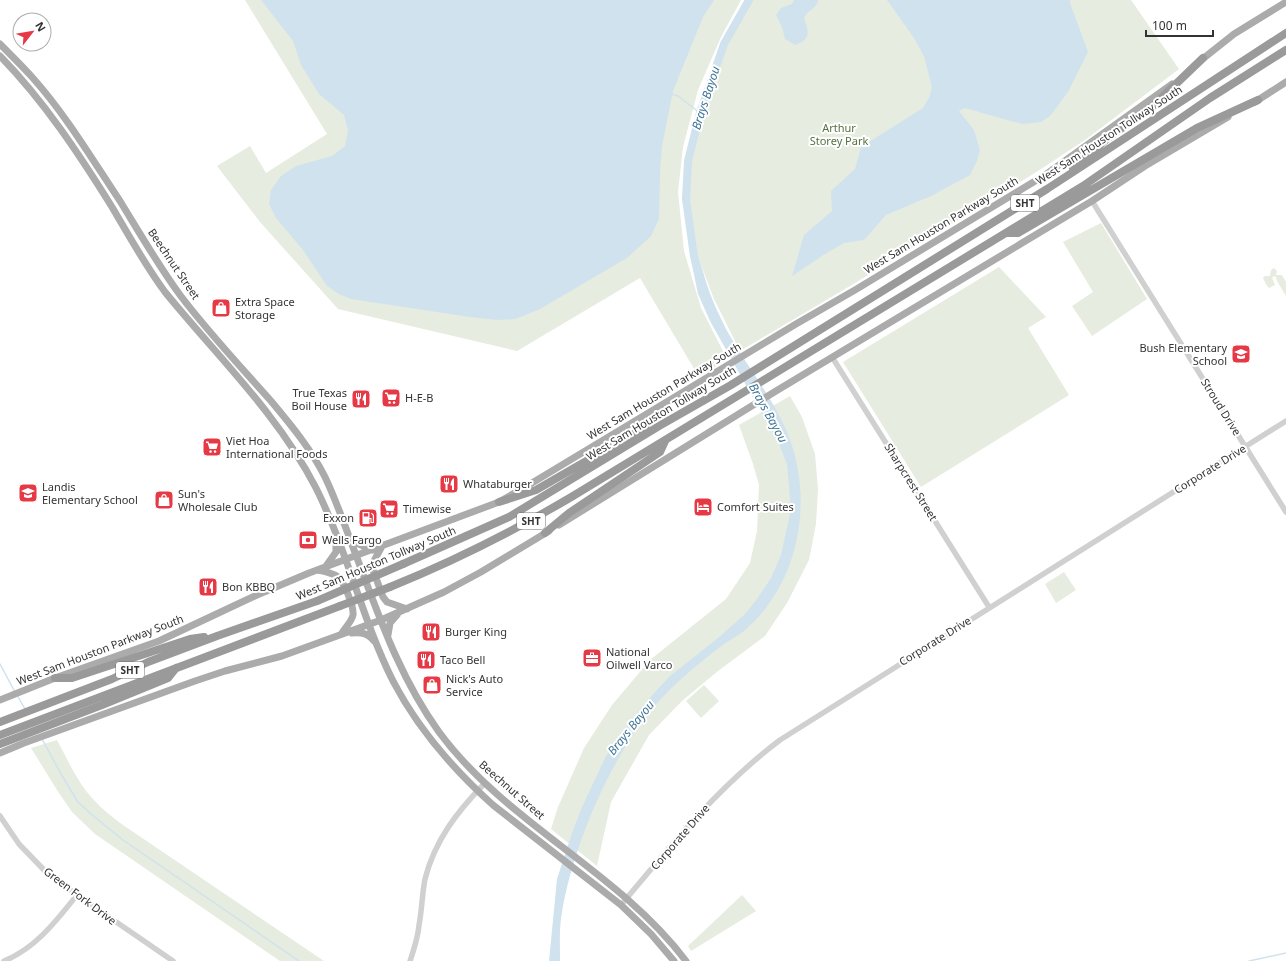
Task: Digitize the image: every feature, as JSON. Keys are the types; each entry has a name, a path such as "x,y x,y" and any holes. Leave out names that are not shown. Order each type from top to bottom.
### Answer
{"highway":[{"name":"West Sam Houston Tollway South","path":"0,722 106,681 148,662 317,601 509,516 761,367 1047,189 1286,33"},
{"name":"SHT","path":"0,735 390,587 450,562 516,529 559,505 665,441 1083,186 1207,100 1286,50"},
{"path":"1047,189 1108,138 1153,106 1203,58"},
{"path":"1005,233 1018,233 1197,128 1258,100"},
{"path":"499,502 536,490 635,433 660,426"},
{"path":"545,533 569,513 660,452 665,441"},
{"path":"55,678 72,678 190,639 217,636"},
{"path":"0,744 168,678 176,668"}],"main road":[{"name":"West Sam Houston Parkway South","path":"0,700 55,678 159,641 257,595 317,570 499,502 1045,175 1162,91 1234,34 1285,4"},
{"name":"Beechnut Street","path":"0,44 33,78 65,119 181,296 295,430 310,452 325,476 404,676 439,731 484,784 648,917 686,961"},
{"path":"0,52 10,60 15,59"},
{"name":"Beechnut Street","path":"0,56 41,102 70,143 158,283 259,402 285,437 316,488 393,681 411,712 429,738 478,791 621,906 651,934 672,958"},
{"path":"0,753 225,671 282,656 381,620 444,592 481,572 776,391 1092,201 1145,166 1244,109 1286,82"},
{"path":"111,206 120,202"},
{"path":"238,377 244,370"},
{"path":"285,437 295,430"},
{"path":"325,567 336,552 336,536"},
{"path":"350,540 372,550"},
{"path":"382,546 374,561 373,570 383,597 387,602 405,610"},
{"path":"317,570 337,576 344,585 350,599 353,614 342,634"},
{"path":"388,638 392,619 405,610"},
{"path":"342,634 360,632 368,635 377,644"},
{"path":"393,681 404,676"},
{"path":"429,738 439,731"},
{"path":"528,832 534,825"},
{"path":"672,958 677,949"}],"street":[{"name":"Stroud Drive","path":"1092,201 1286,512"},
{"name":"Sharpcrest Street","path":"832,357 989,607"},
{"name":"Corporate Drive","path":"621,906 713,799 744,769 799,726 1286,421"},
{"path":"410,961 420,925 425,879 440,840 464,806 484,784"},
{"name":"Green Fork Drive","path":"0,816 19,844 44,870 77,895 173,961"},
{"path":"4,961 13,958 38,940 53,926 77,895"}],"green space":[{"path":"245,0 741,0 721,37 698,90 683,147 678,192 684,251 701,308 727,359 699,377 640,278 517,351 338,309 260,222 217,166 250,146 266,173 327,134"},
{"name":"Arthur Storey Park","path":"751,0 1131,0 1179,69 1085,140 1038,171 855,283 740,351 714,299 698,257 690,202 690,161 703,116 726,48"},
{"path":"1101,223 1147,299 1092,336 1072,306 1093,292 1063,242"},
{"path":"999,267 1046,317 1028,328 1069,395 921,487 843,362"},
{"path":"1274,268 1277,271 1276,275 1282,275 1286,282 1286,296 1276,277 1274,276 1272,278 1275,285 1269,288 1263,278 1265,276 1270,276 1271,270"},
{"path":"790,396 802,417 815,454 818,489 816,524 809,560 787,603 765,636 718,671 683,700 649,735 611,802 597,866 551,829 558,807 584,748 612,705 650,660 726,599 750,563 757,531 759,485 739,425"},
{"path":"1064,572 1076,590 1056,603 1045,584"},
{"path":"704,685 719,701 701,718 686,701"},
{"path":"57,740 82,785 96,803 111,816 324,961 280,961 95,834 72,812 31,748"},
{"path":"742,895 756,911 691,951 688,946"}],"water":[{"path":"261,0 714,0 703,17 673,91 662,146 659,219 651,236 627,258 540,309 515,319 497,320 470,317 351,299 339,294 327,286 303,250 276,218 269,204 271,190 281,176 296,166 332,156 345,146 348,130 344,115 319,94 301,65 293,41"},
{"path":"794,0 818,0 816,5 805,15 804,18 808,31 806,38 795,45 785,39 782,27 776,15 781,8 792,4"},
{"path":"887,0 1070,0 1088,52 1068,92 1050,116 1041,122 1022,124 965,108 959,111 974,130 980,150 977,161 970,175 931,196 886,215 864,240 844,243 792,276 804,235 832,211 831,191 855,169 861,147 923,108 929,98 932,87 924,56 914,38"},
{"path":"698,258 711,296 726,329 777,411 792,446 797,465 800,488 798,533 793,556 785,577 774,597 760,615 744,631 723,645 669,691 654,707 623,751 608,777 596,804 584,832 575,859 567,886 561,918 560,961 549,961 557,879 582,807 606,756 636,714 670,676 718,638 745,614 757,599 771,578 781,555 791,509 787,464 779,444 710,321 698,294 691,260"}],"waterway":[{"name":"Brays Bayou","path":"697,268 686,199 688,161 700,113 724,44 749,0"},
{"path":"671,94 678,96 700,113"},
{"path":"0,664 15,692"},
{"path":"17,695 25,709"},
{"path":"42,739 78,802 91,814 123,840 299,961"},
{"path":"1249,961 1286,953"}],"place":[{"name":"Extra Space Storage","path":"221,308"},
{"name":"Bush Elementary School","path":"1241,354"},
{"name":"H-E-B","path":"391,398"},
{"name":"True Texas Boil House","path":"361,399"},
{"name":"Viet Hoa International Foods","path":"212,447"},
{"name":"Whataburger","path":"449,484"},
{"name":"Landis Elementary School","path":"28,493"},
{"name":"Sun's Wholesale Club","path":"164,500"},
{"name":"Comfort Suites","path":"703,507"},
{"name":"Timewise","path":"389,509"},
{"name":"Exxon","path":"368,518"},
{"name":"Wells Fargo","path":"308,540"},
{"name":"Bon KBBQ","path":"208,587"},
{"name":"Burger King","path":"431,632"},
{"name":"National Oilwell Varco","path":"592,658"},
{"name":"Taco Bell","path":"426,660"},
{"name":"Nick's Auto Service","path":"432,685"}]}
